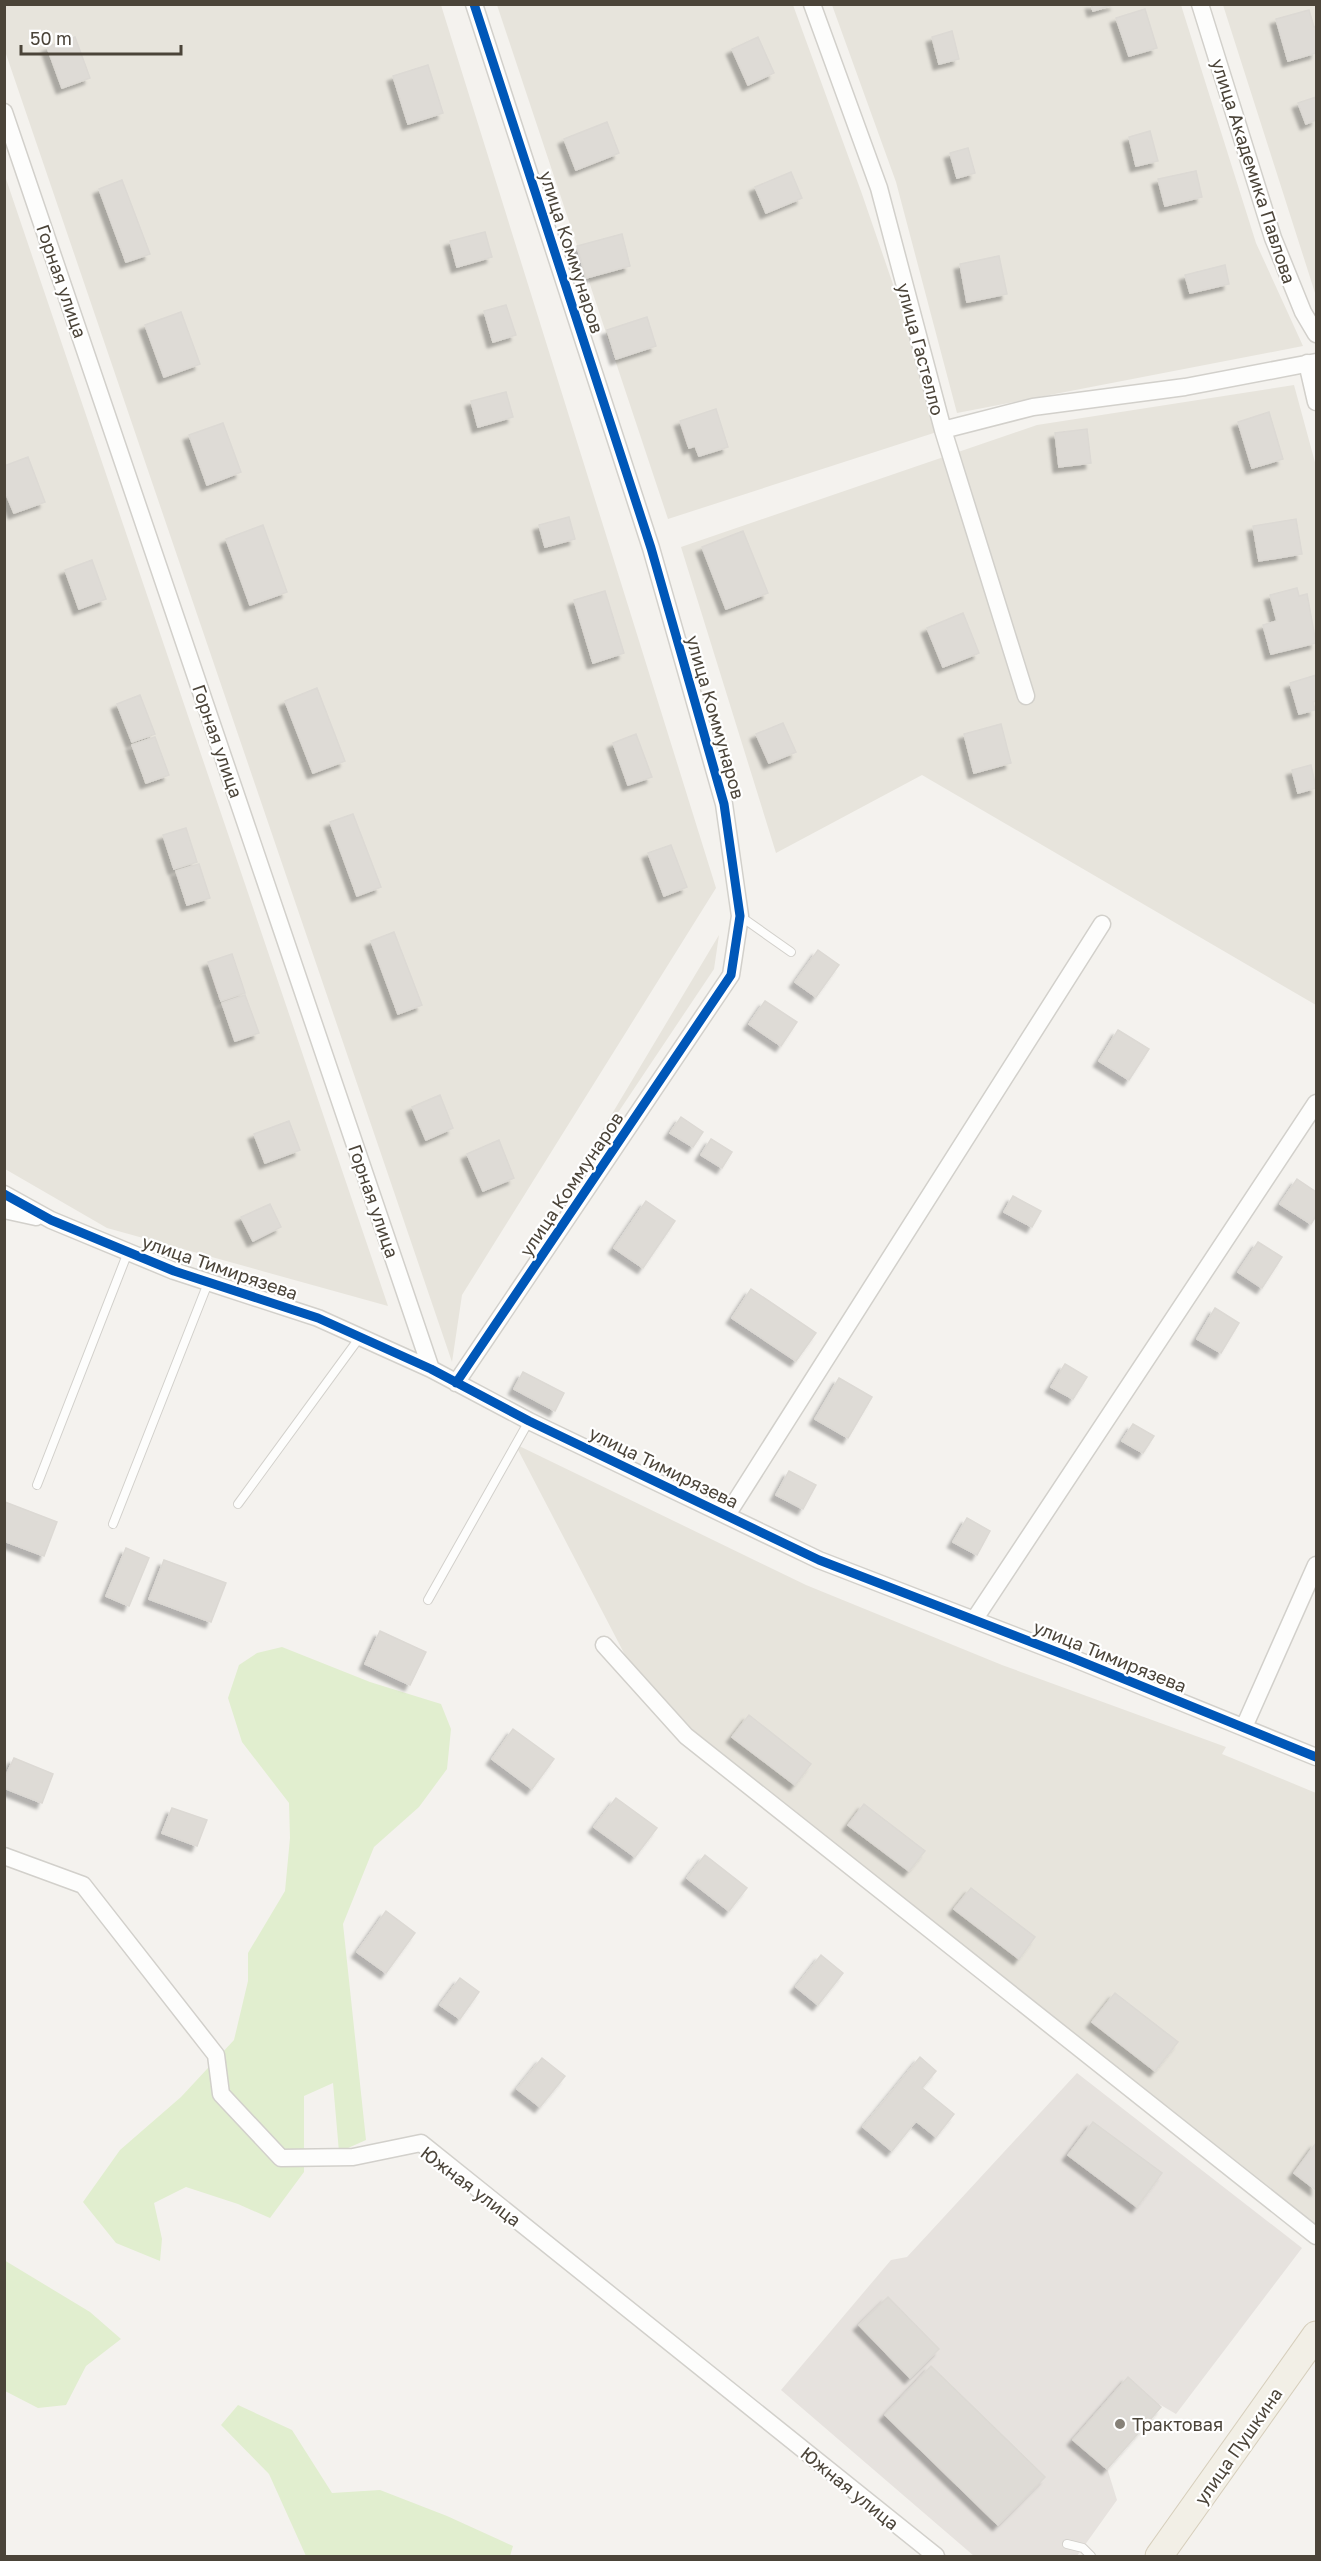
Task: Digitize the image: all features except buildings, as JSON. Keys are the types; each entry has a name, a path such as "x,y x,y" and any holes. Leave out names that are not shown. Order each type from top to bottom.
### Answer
{"main road":[{"name":"улица Пушкина","path":"1159,2556 1317,2335"}],"street":[{"name":"улица Коммунаров","path":"456,1383 731,975 740,916 724,804 655,559 474,4"},
{"name":"улица Гастелло","path":"812,4 879,188 942,430 1026,696"},
{"name":"улица Академика Павлова","path":"1200,4 1274,238 1303,312 1317,334"},
{"name":"Горная улица","path":"4,112 431,1369"},
{"path":"942,430 1033,407 1185,387 1312,362 1317,402"},
{"path":"727,1515 1102,924"},
{"path":"974,1620 1317,1103"},
{"name":"улица Тимирязева","path":"4,1194 51,1220 128,1252 208,1283 318,1318 431,1369 530,1420 819,1560 1317,1757"},
{"path":"4,1210 51,1220"},
{"path":"1244,1727 1317,1565"},
{"path":"604,1645 686,1736 1317,2236"},
{"name":"Южная улица","path":"4,1856 83,1885 216,2055 221,2094 281,2158 353,2157 422,2144 936,2556"}],"lane":[{"path":"740,916 791,952"},
{"path":"37,1485 128,1252"},
{"path":"113,1524 208,1283"},
{"path":"238,1504 360,1337"},
{"path":"428,1600 530,1420"},
{"path":"1067,2544 1083,2548 1091,2556"}],"shaded area":[{"path":"4,5 441,5 716,888 462,1295 452,1362 5,51"},
{"path":"497,5 793,5 862,194 943,430 668,519"},
{"path":"832,5 1181,5 1256,243 1303,346 957,413 896,182"},
{"path":"1223,5 1316,5 1316,296"},
{"path":"4,173 388,1306 107,1228 5,1169"},
{"path":"1294,385 1316,466 1316,1005 922,775 776,853 681,547 1037,425"},
{"path":"719,935 714,969 567,1189"},
{"path":"515,1444 806,1585 1002,1665 1226,1747 1222,1754 1316,1793 1316,2241 688,1737 625,1655"},
{"path":"1077,2073 1302,2248 1176,2414 1159,2404 1161,2407 1107,2468 1117,2500 1077,2556 974,2556 781,2390 891,2260 907,2257"}],"green space":[{"path":"282,1647 370,1682 441,1704 451,1729 447,1769 419,1807 374,1847 343,1924 366,2140 339,2152 333,2083 304,2096 304,2172 270,2218 238,2204 186,2187 154,2203 162,2239 160,2261 116,2243 83,2202 120,2150 181,2097 234,2040 248,1981 248,1953 285,1891 290,1838 289,1803 242,1742 228,1698 239,1665 257,1653"},
{"path":"4,2260 90,2312 121,2339 86,2366 66,2405 38,2408 5,2391"},
{"path":"238,2405 292,2430 332,2493 380,2490 447,2516 513,2546 510,2556 306,2556 269,2474 221,2425"}],"cycle path":[{"path":"456,1383 731,975 740,916 724,804 651,548 474,4"},
{"path":"4,1194 51,1220 174,1271 318,1318 431,1369 529,1421 819,1560 1070,1657 1316,1757"}],"place":[{"name":"Трактовая","path":"1120,2424"}]}
